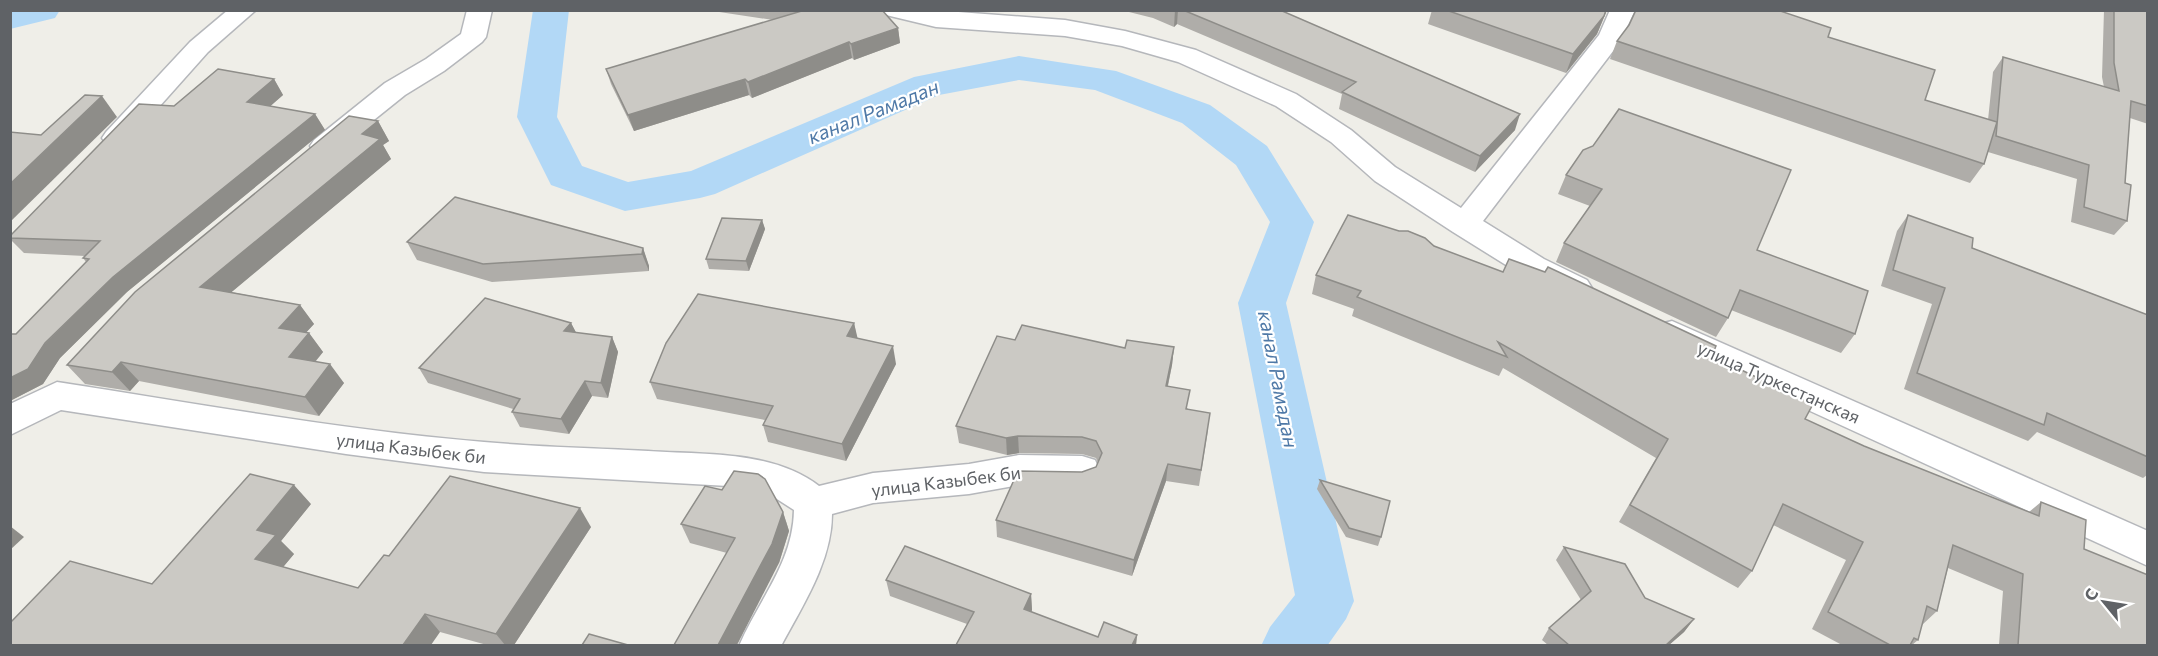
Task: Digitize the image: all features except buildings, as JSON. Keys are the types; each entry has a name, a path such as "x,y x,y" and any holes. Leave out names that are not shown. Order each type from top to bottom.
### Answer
{"street":[{"path":"97,157 200,47 244,10"},
{"path":"300,166 395,89 435,65 473,37 480,10"},
{"path":"895,10 936,20 1065,28 1125,39 1187,56 1286,100 1341,136 1385,174 1464,225 1533,267 1607,302"},
{"path":"1464,225 1611,37 1623,10"},
{"name":"улица Туркестанская","path":"1649,322 2148,549"},
{"name":"улица Казыбек би","path":"10,421 65,383 335,439 484,458 728,471 772,478 798,491 813,503 873,489 969,479 1019,470 1082,471"},
{"path":"759,645 804,562 814,524 813,503"}],"waterway":[{"name":"канал Рамадан","path":"10,18 42,10"},
{"name":"канал Рамадан","path":"551,10 537,117 566,175 625,197 700,184 928,85 1019,68 1102,79 1196,114 1252,156 1292,222 1262,303 1325,601 1291,646"}]}
